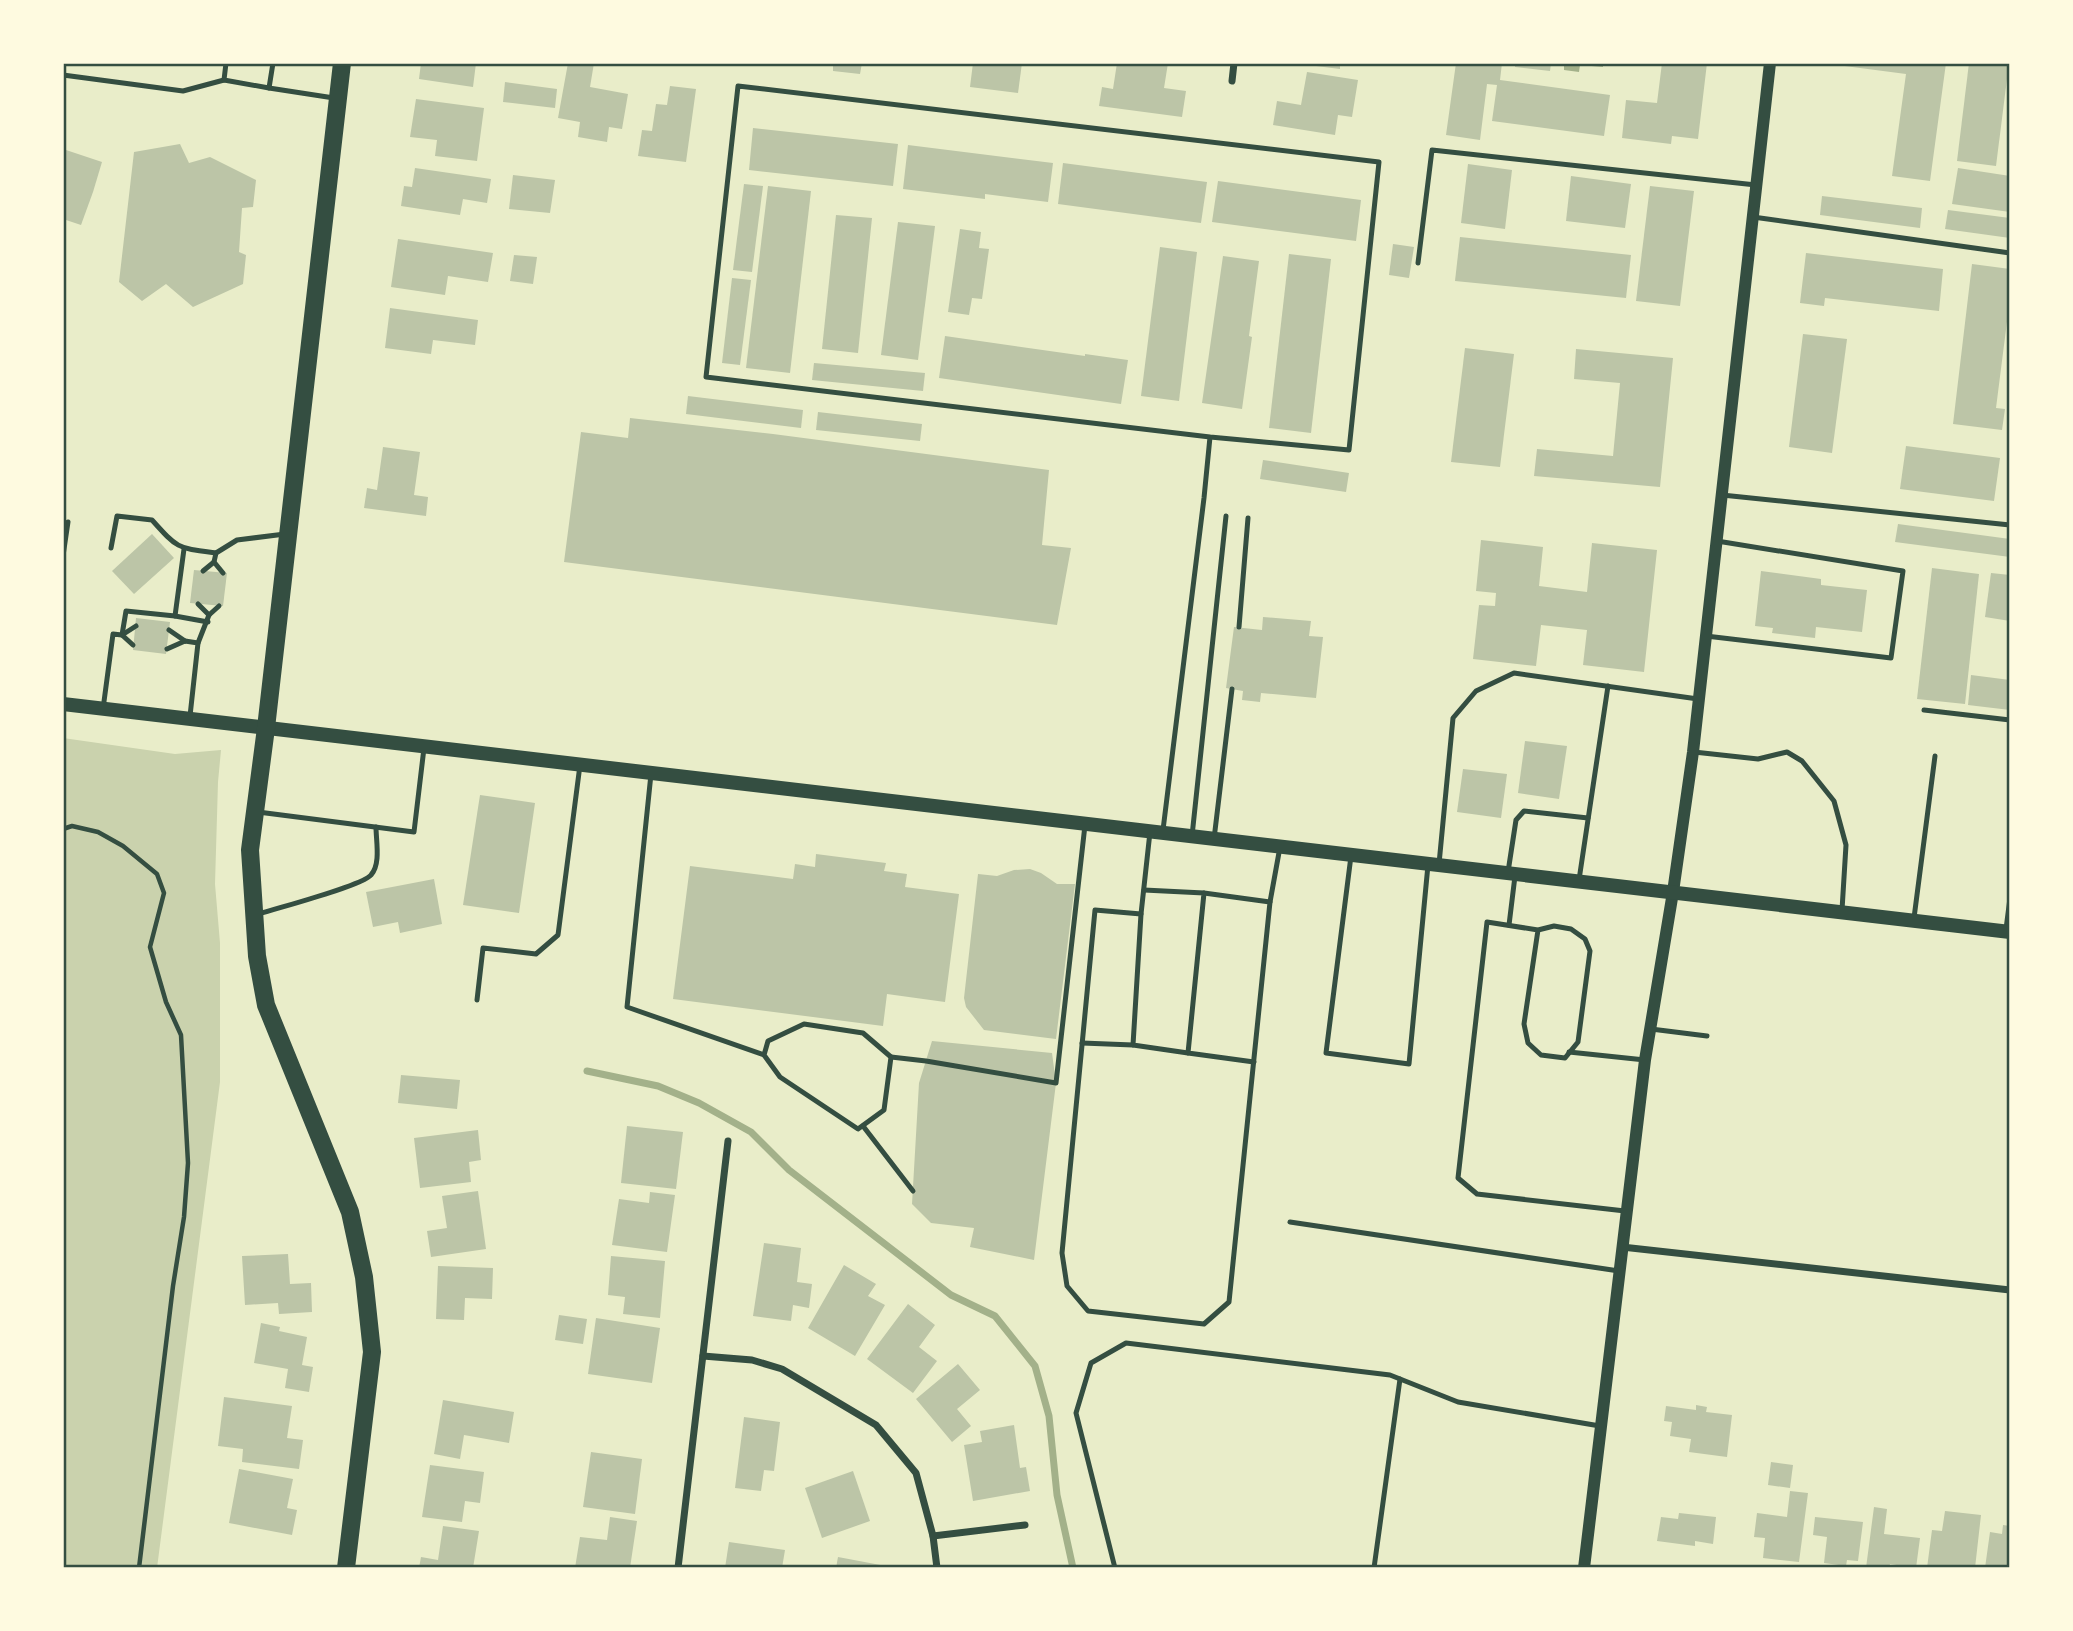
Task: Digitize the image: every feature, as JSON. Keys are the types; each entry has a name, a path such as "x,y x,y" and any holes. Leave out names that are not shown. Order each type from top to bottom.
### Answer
{"main road":[{"path":"342,63 250,850 257,956 266,1004 350,1212 364,1276 372,1352 346,1568"},
{"path":"63,704 2008,932"}],"street":[{"path":"1232,82 1234,63"},
{"path":"1584,1568 1646,1060 1693,752 1770,63"},
{"path":"678,1568 728,1141"},
{"path":"1622,1247 2010,1290"},
{"path":"703,1356 752,1360 782,1369 876,1425 916,1473 933,1536 937,1568"},
{"path":"933,1536 1025,1525"}],"lane":[{"path":"224,80 226,63"},
{"path":"269,88 273,63"},
{"path":"63,75 183,91 224,80 338,99"},
{"path":"738,86 1379,162 1349,450 1210,437 706,377 738,86"},
{"path":"1418,263 1432,150 1756,186"},
{"path":"1752,217 2010,253"},
{"path":"1133,1045 1144,890 1156,833 1204,498 1210,437"},
{"path":"1721,495 2010,524"},
{"path":"111,548 117,516 152,520 173,544 184,549 216,553 237,540 288,534"},
{"path":"1192,837 1226,516"},
{"path":"1239,627 1248,518"},
{"path":"63,556 68,522"},
{"path":"1706,636 1892,657 1903,571 1716,541"},
{"path":"175,616 184,549"},
{"path":"202,571 214,562 216,553"},
{"path":"214,562 223,573"},
{"path":"198,604 208,618"},
{"path":"190,719 198,643 208,618 219,606"},
{"path":"122,635 126,611 208,618"},
{"path":"122,635 136,626"},
{"path":"169,629 185,641 198,643"},
{"path":"103,709 113,634 122,635 133,645"},
{"path":"167,649 185,641"},
{"path":"1351,856 1326,1053 1409,1064 1453,719 1476,691 1514,673 1698,699"},
{"path":"1579,882 1608,686"},
{"path":"1214,839 1232,689"},
{"path":"1924,710 2010,720"},
{"path":"255,811 414,832 424,747"},
{"path":"1693,752 1758,759 1787,752 1802,761 1834,801 1846,845 1842,913"},
{"path":"1914,921 1935,756"},
{"path":"477,1000 484,948 536,954 558,934 580,765"},
{"path":"651,774 627,1007 764,1055 780,1077 858,1129 884,1110 891,1058"},
{"path":"1509,925 1516,820 1524,811 1588,818"},
{"path":"764,1055 768,1041 804,1024 863,1033 891,1058 926,1061 1056,1083 1085,825"},
{"path":"254,915 355,884 372,875 376,864 376,827"},
{"path":"1141,914 1095,910 1062,1253 1067,1286 1088,1311 1205,1324 1229,1302 1270,902 1280,847"},
{"path":"1144,890 1204,893 1270,902"},
{"path":"1188,1053 1204,893"},
{"path":"2008,932 2010,898"},
{"path":"1538,930 1524,1024 1528,1043 1541,1055 1565,1058 1578,1042 1590,951 1585,939 1571,929 1555,926 1538,930 1487,922 1458,1178 1477,1194 1626,1211"},
{"path":"1651,1029 1707,1036"},
{"path":"1082,1043 1133,1045 1254,1062"},
{"path":"1569,1052 1646,1060"},
{"path":"863,1126 913,1191"},
{"path":"1290,1222 1619,1271"},
{"path":"1115,1568 1076,1413 1091,1363 1126,1343 1390,1375 1458,1402 1600,1426"},
{"path":"1374,1568 1400,1380"}],"path":[{"path":"63,829 72,826 98,831 123,846 157,874 164,893 150,947 166,1002 181,1035 188,1163 185,1203 139,1568"}],"shaded area":[{"path":"1564,63 1603,63 1603,67 1580,65 1579,72 1564,70"},
{"path":"63,738 175,754 221,750 215,884 220,943 220,1082 157,1568 63,1568"}],"building":[{"path":"421,63 476,63 473,87 419,79"},
{"path":"568,63 594,63 590,87 628,94 622,129 609,127 607,142 578,137 580,122 558,118"},
{"path":"833,63 862,63 860,74 833,71"},
{"path":"973,63 1022,63 1018,93 970,87"},
{"path":"1117,63 1168,63 1164,88 1186,91 1182,117 1099,106 1102,87 1113,89"},
{"path":"1340,63 1340,69 1308,65"},
{"path":"1456,63 1502,63 1500,80 1610,95 1604,136 1492,121 1497,85 1487,84 1480,140 1446,135"},
{"path":"1515,63 1551,63 1550,71 1515,67"},
{"path":"1662,63 1707,63 1698,139 1672,136 1671,144 1622,138 1626,100 1657,103"},
{"path":"1837,63 1946,63 1930,181 1892,176 1906,74"},
{"path":"1969,63 2009,63 1996,166 1957,161"},
{"path":"1307,72 1358,80 1352,117 1338,115 1335,135 1273,125 1277,101 1301,105"},
{"path":"505,82 557,89 555,108 503,102"},
{"path":"670,86 696,89 686,162 638,156 642,130 652,131 656,104 667,105"},
{"path":"416,99 484,108 477,161 435,156 437,140 410,137"},
{"path":"753,128 898,144 893,186 749,170"},
{"path":"180,144 189,163 210,157 256,180 253,207 242,208 239,252 246,255 243,284 193,307 166,284 142,301 119,282 134,152"},
{"path":"908,145 1053,163 1048,202 985,194 985,199 903,189"},
{"path":"63,149 102,162 81,225 63,219"},
{"path":"1063,163 1207,182 1201,223 1058,204"},
{"path":"1468,164 1512,170 1505,229 1461,223"},
{"path":"415,168 491,179 487,203 463,199 460,215 401,206 404,186 412,187"},
{"path":"1958,168 2010,176 2010,212 1952,204"},
{"path":"513,175 555,180 550,213 509,209"},
{"path":"1571,176 1631,184 1625,228 1566,221"},
{"path":"1218,181 1361,200 1356,241 1212,222"},
{"path":"744,184 763,186 752,272 733,270"},
{"path":"768,186 811,191 790,373 746,368"},
{"path":"1650,186 1694,191 1680,306 1636,301"},
{"path":"1822,196 1922,208 1920,228 1820,215"},
{"path":"1948,210 2010,218 2010,238 1945,229"},
{"path":"836,215 872,218 858,353 822,349"},
{"path":"898,222 935,226 918,360 881,355"},
{"path":"960,229 981,232 979,248 989,249 982,299 972,298 969,315 948,312"},
{"path":"1460,237 1631,255 1626,298 1455,281"},
{"path":"398,239 493,253 488,282 448,276 445,295 391,287"},
{"path":"1393,244 1414,247 1409,278 1389,275"},
{"path":"1160,247 1197,252 1179,401 1141,396"},
{"path":"1806,253 1943,269 1939,311 1825,298 1824,306 1800,303"},
{"path":"1289,254 1331,259 1311,433 1269,428"},
{"path":"514,255 537,257 533,284 510,281"},
{"path":"1223,256 1259,261 1242,409 1202,403"},
{"path":"1972,264 2010,269 2010,298 1996,408 2005,409 2002,430 1953,424"},
{"path":"732,278 751,280 740,365 722,363"},
{"path":"390,308 478,320 475,345 433,340 431,354 385,348"},
{"path":"1803,334 1847,339 1832,453 1789,447"},
{"path":"945,336 1128,360 1121,404 939,378"},
{"path":"1465,348 1514,354 1500,467 1451,462"},
{"path":"1576,349 1673,358 1660,487 1534,476 1537,449 1613,456 1620,383 1574,379"},
{"path":"814,363 925,373 923,391 812,380"},
{"path":"688,396 803,410 801,428 686,414"},
{"path":"818,412 922,424 920,441 816,430"},
{"path":"630,418 1049,470 1042,545 1071,548 1057,625 564,562 581,432 628,438"},
{"path":"1906,446 2000,458 1994,501 1900,489"},
{"path":"383,447 420,452 414,495 428,497 426,516 364,508 367,488 377,490"},
{"path":"1263,460 1349,473 1346,492 1260,479"},
{"path":"1898,524 2010,539 2010,557 1895,542"},
{"path":"152,534 174,558 134,594 112,571"},
{"path":"1481,540 1543,547 1539,586 1587,592 1592,543 1657,550 1644,672 1583,665 1587,630 1541,625 1536,666 1473,659 1479,605 1495,606 1496,593 1476,591"},
{"path":"1932,568 1979,574 1965,704 1917,699"},
{"path":"194,570 227,573 223,606 190,603"},
{"path":"1761,571 1821,579 1821,585 1867,590 1862,632 1816,627 1815,638 1772,633 1773,628 1755,626"},
{"path":"1991,573 2010,575 2010,621 1985,617"},
{"path":"1263,617 1311,621 1309,636 1323,637 1316,698 1261,693 1260,702 1242,700 1243,691 1226,688 1234,627 1262,630"},
{"path":"136,618 170,622 166,654 133,650"},
{"path":"1971,675 2010,680 2010,710 1968,705"},
{"path":"1525,741 1567,746 1559,799 1518,793"},
{"path":"1463,769 1507,774 1501,818 1457,812"},
{"path":"480,795 535,803 519,913 463,905"},
{"path":"816,854 886,863 884,871 907,874 905,887 959,894 945,1002 887,994 883,1026 673,999 690,866 793,879 795,864 815,867"},
{"path":"1030,869 1057,884 1075,884 1056,1039 984,1030 966,1007 964,998 978,874 997,876 1014,870"},
{"path":"434,879 442,924 400,933 398,922 373,927 366,892"},
{"path":"932,1041 1052,1053 1056,1083 1034,1260 970,1247 974,1228 931,1223 912,1204 919,1083"},
{"path":"401,1075 460,1080 457,1109 398,1103"},
{"path":"627,1126 683,1132 676,1189 621,1183"},
{"path":"478,1130 481,1160 469,1162 471,1182 420,1188 414,1138"},
{"path":"478,1191 486,1249 431,1257 427,1231 447,1228 442,1196"},
{"path":"650,1192 675,1195 667,1252 612,1245 619,1199 649,1203"},
{"path":"764,1243 801,1248 797,1282 812,1284 809,1308 793,1305 791,1321 753,1316"},
{"path":"288,1254 290,1284 311,1283 312,1312 279,1314 278,1303 245,1305 242,1256"},
{"path":"611,1256 665,1261 660,1318 623,1314 625,1297 608,1295"},
{"path":"844,1265 876,1284 868,1296 885,1305 855,1356 808,1328"},
{"path":"438,1266 493,1268 492,1299 465,1298 464,1320 436,1319"},
{"path":"908,1304 935,1325 919,1347 937,1361 913,1393 867,1359"},
{"path":"559,1315 587,1319 583,1344 555,1340"},
{"path":"596,1318 660,1328 652,1383 588,1374"},
{"path":"261,1323 280,1327 279,1331 307,1337 302,1365 313,1367 309,1392 285,1388 288,1369 254,1363"},
{"path":"958,1364 980,1390 957,1409 971,1426 952,1442 916,1399"},
{"path":"224,1397 292,1406 287,1438 303,1440 299,1469 242,1462 243,1449 218,1446"},
{"path":"443,1400 514,1412 509,1443 464,1435 460,1459 434,1454"},
{"path":"1696,1405 1707,1407 1706,1412 1732,1415 1727,1457 1689,1452 1691,1439 1670,1436 1672,1422 1664,1421 1666,1406 1696,1410"},
{"path":"744,1417 780,1422 774,1471 764,1470 761,1491 735,1488"},
{"path":"1014,1425 1020,1468 1026,1467 1030,1491 973,1501 964,1445 982,1442 980,1431"},
{"path":"591,1452 642,1459 635,1514 583,1507"},
{"path":"1771,1462 1793,1465 1790,1488 1768,1485"},
{"path":"430,1465 484,1472 480,1503 465,1501 462,1522 422,1517"},
{"path":"239,1469 293,1479 287,1508 297,1510 292,1535 229,1523"},
{"path":"853,1471 870,1521 822,1538 805,1488"},
{"path":"1790,1491 1808,1493 1799,1562 1763,1558 1765,1538 1754,1537 1757,1513 1787,1517"},
{"path":"1874,1507 1887,1509 1884,1534 1920,1538 1916,1568 1890,1564 1889,1568 1866,1568"},
{"path":"1945,1511 1981,1515 1975,1568 1927,1568 1932,1530 1942,1531"},
{"path":"1679,1513 1716,1517 1713,1544 1695,1541 1695,1546 1657,1541 1661,1517 1678,1519"},
{"path":"610,1517 637,1521 630,1568 575,1568 580,1537 607,1540"},
{"path":"1815,1517 1863,1522 1858,1561 1847,1560 1846,1566 1824,1563 1827,1537 1813,1535"},
{"path":"2003,1525 2010,1526 2010,1568 1985,1568 1990,1532 2002,1534"},
{"path":"443,1526 479,1531 473,1568 419,1568 421,1557 438,1560"},
{"path":"729,1542 785,1550 782,1568 725,1568"},
{"path":"838,1557 891,1567 891,1568 836,1568"}],"waterway":[{"path":"587,1071 658,1086 699,1103 751,1132 789,1170 951,1295 995,1316 1035,1366 1049,1416 1057,1495 1073,1568"}]}
